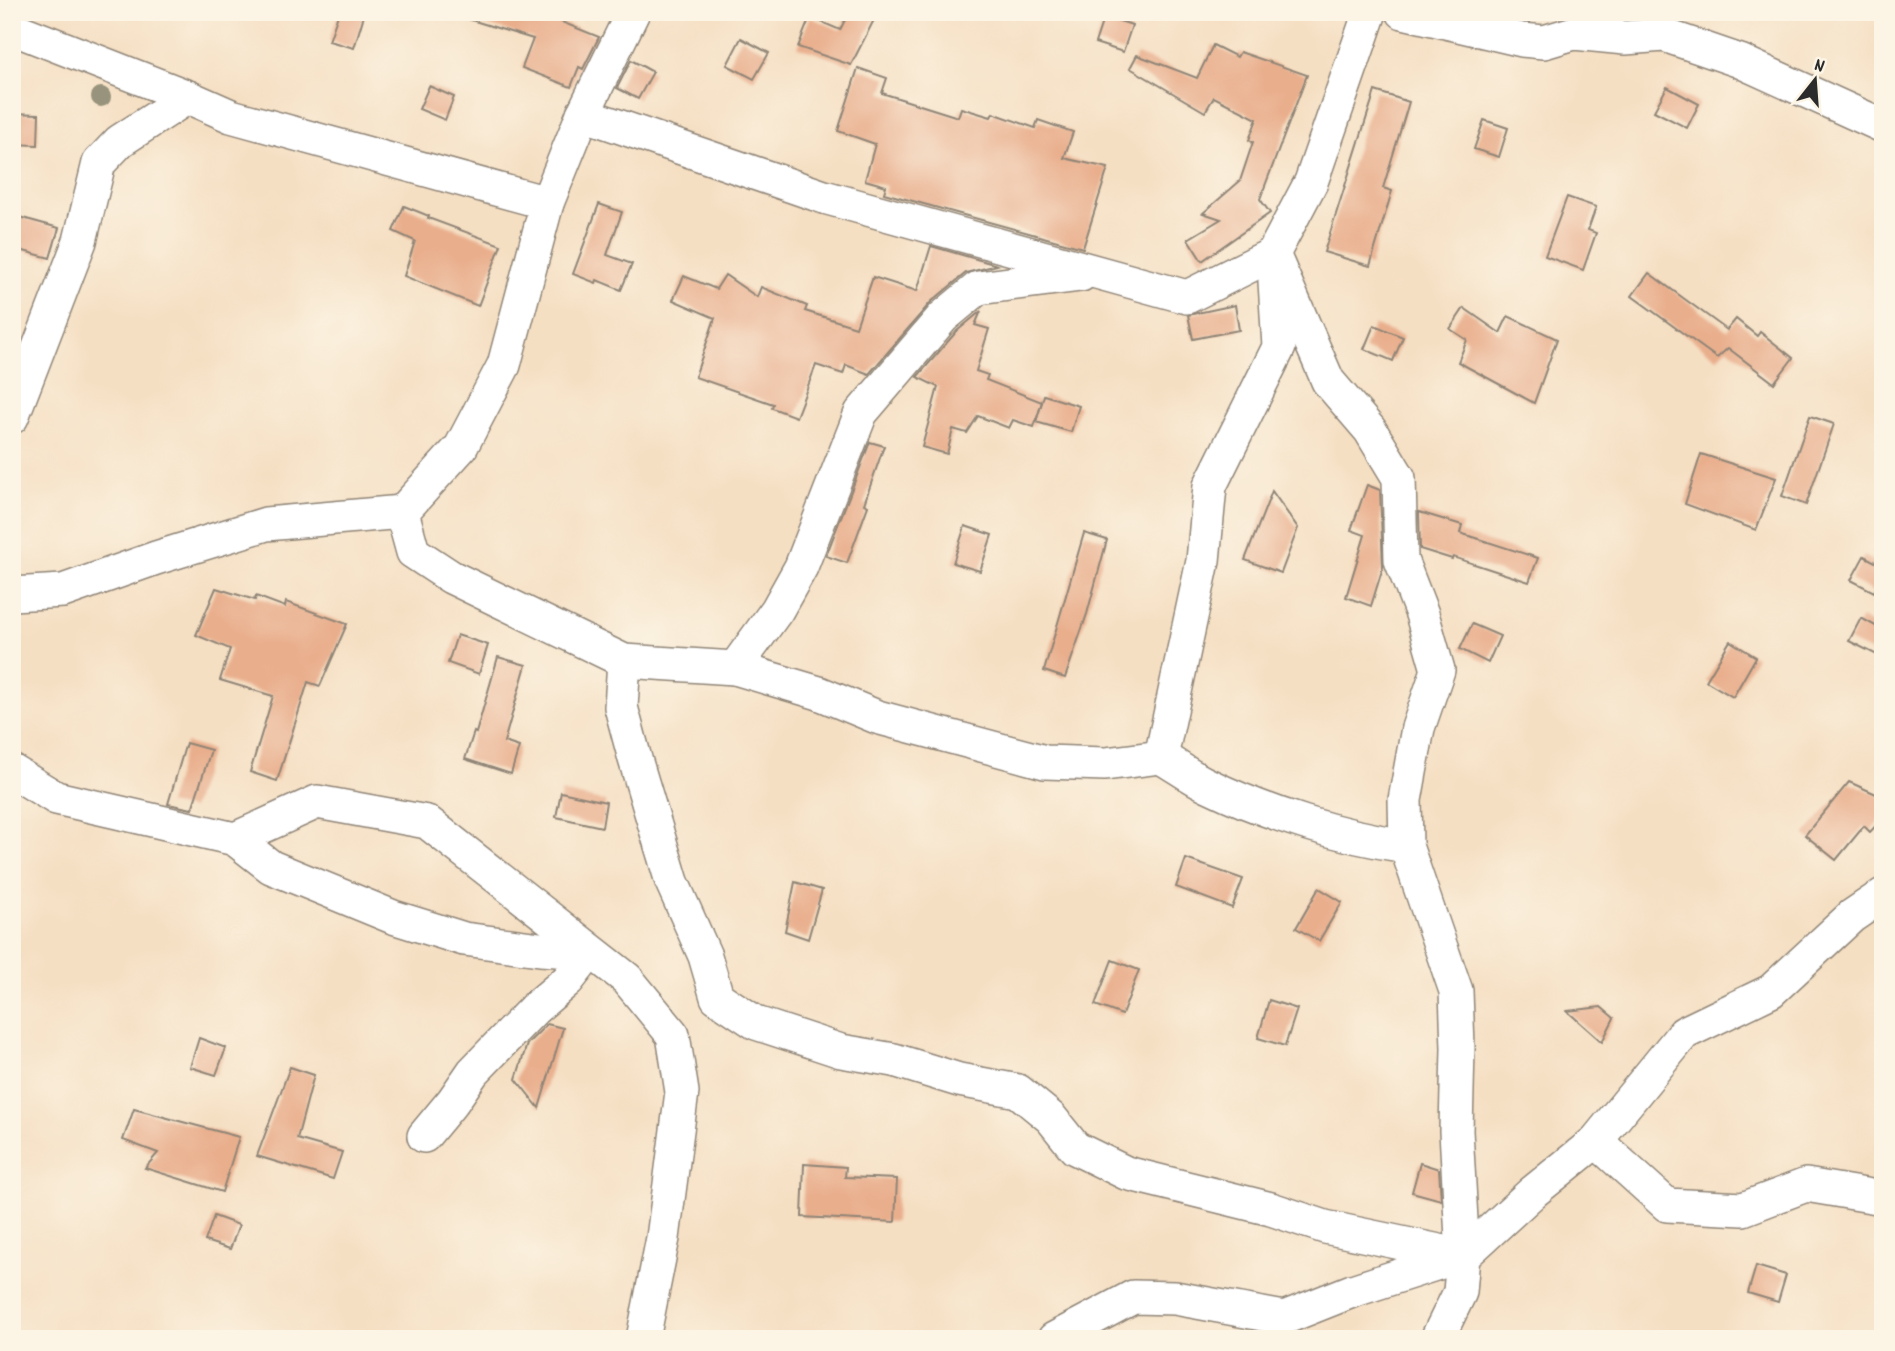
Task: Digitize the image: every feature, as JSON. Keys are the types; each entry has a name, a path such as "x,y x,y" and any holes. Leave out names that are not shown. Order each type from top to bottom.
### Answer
{"street":[{"path":"12,594 64,591 156,558 265,524 402,512 461,447 504,365 547,203 583,114 633,12"},
{"path":"1161,757 1203,561 1210,486 1279,346 1273,254 1311,183 1370,12"},
{"path":"1404,12 1517,26 1544,42 1574,33 1625,38 1664,35 1740,61 1883,126"},
{"path":"12,28 231,116 547,203"},
{"path":"12,417 80,241 99,163 120,141 188,97"},
{"path":"583,114 824,197 1186,297 1273,254"},
{"path":"1273,254 1328,382 1370,430 1399,478 1401,560 1422,614 1437,670 1418,728 1405,800 1406,846 1456,991 1456,1131 1463,1256 1460,1292 1437,1339"},
{"path":"735,668 777,610 801,567 861,413 943,317 978,288 1096,274"},
{"path":"402,512 413,552 451,577 624,662 735,668 819,694 877,717 1045,762 1105,764 1161,757 1207,785 1272,813 1378,842 1406,846"},
{"path":"624,662 621,707 635,759 672,882 705,956 718,997 756,1023 841,1051 894,1060 959,1080 1018,1091 1051,1118 1075,1148 1126,1173 1271,1209 1325,1227 1463,1256"},
{"path":"12,771 56,799 235,839 271,867 393,917 464,939 540,949 590,952"},
{"path":"235,839 317,802 427,822 627,979 673,1035 682,1092 663,1238 636,1336"},
{"path":"1054,1339 1133,1297 1175,1297 1284,1318 1352,1291 1463,1256 1533,1192 1596,1141 1684,1033 1771,991 1852,916 1883,895"},
{"path":"424,1136 453,1101 472,1072 534,1009 568,980 590,952"},
{"path":"1596,1141 1667,1205 1743,1209 1806,1185 1883,1198"}],"building":[{"path":"339,12 365,12 354,48 329,41"},
{"path":"469,12 537,12 599,37 583,69 579,67 571,87 522,68 533,39 468,19"},
{"path":"849,12 878,12 851,65 798,47 810,17 840,30"},
{"path":"1104,16 1132,25 1123,52 1095,43"},
{"path":"741,38 769,53 754,79 727,65"},
{"path":"1213,45 1237,57 1240,52 1307,75 1260,199 1270,213 1202,261 1188,239 1221,219 1203,213 1240,181 1253,142 1249,140 1257,119 1214,97 1205,112 1130,68 1137,55 1197,78"},
{"path":"631,60 653,72 638,99 617,88"},
{"path":"858,68 887,78 882,93 958,117 961,108 991,117 993,113 1035,128 1038,120 1073,132 1064,158 1108,168 1083,248 884,193 886,186 865,180 875,144 838,131"},
{"path":"429,86 454,97 445,120 419,109"},
{"path":"1667,87 1699,104 1687,128 1654,111"},
{"path":"1375,91 1409,102 1383,188 1392,191 1370,266 1324,252"},
{"path":"12,113 39,114 38,145 12,144"},
{"path":"1484,120 1508,128 1499,157 1474,149"},
{"path":"1567,197 1596,207 1588,230 1596,233 1583,270 1545,256"},
{"path":"599,204 622,212 607,255 632,264 621,290 573,274"},
{"path":"404,206 429,216 428,218 501,245 478,306 404,276 415,241 393,231"},
{"path":"12,215 59,228 50,258 12,248"},
{"path":"931,246 997,265 966,273 931,302 869,374 846,365 843,374 816,365 796,417 772,408 773,404 695,377 715,318 673,300 684,276 716,289 725,275 757,297 761,287 807,306 805,311 856,327 873,277 917,291"},
{"path":"1649,273 1727,330 1736,319 1757,336 1760,332 1793,358 1774,383 1728,348 1717,358 1632,296"},
{"path":"1235,305 1239,330 1193,339 1188,315"},
{"path":"1464,308 1500,333 1508,316 1557,339 1534,403 1458,362 1467,340 1450,329"},
{"path":"981,311 975,325 989,329 976,371 988,375 986,380 1042,402 1034,427 1013,420 1009,428 978,416 967,433 953,429 947,454 922,447 938,387 917,377 957,331"},
{"path":"1374,325 1403,337 1393,361 1364,349"},
{"path":"1044,395 1079,406 1071,432 1036,422"},
{"path":"1810,416 1834,424 1806,505 1782,496"},
{"path":"870,442 884,446 864,504 868,506 847,563 826,556"},
{"path":"1701,454 1776,478 1756,530 1685,504"},
{"path":"1367,485 1380,490 1383,567 1371,606 1346,597 1365,535 1351,530"},
{"path":"1272,491 1298,528 1281,573 1245,560"},
{"path":"1419,512 1462,525 1460,533 1538,558 1529,582 1420,549"},
{"path":"965,526 992,535 980,571 953,563"},
{"path":"1084,533 1107,540 1087,614 1065,678 1044,671"},
{"path":"1864,556 1883,566 1883,575 1874,592 1851,580"},
{"path":"216,588 255,600 256,596 285,607 286,602 347,624 320,686 308,682 277,781 250,772 273,696 220,680 230,649 196,635"},
{"path":"1861,618 1883,630 1883,658 1849,641"},
{"path":"1472,624 1500,636 1488,663 1460,649"},
{"path":"457,635 488,645 479,674 448,663"},
{"path":"1730,641 1756,657 1733,697 1706,681"},
{"path":"498,657 526,665 504,742 519,747 511,774 465,759 474,732 476,733"},
{"path":"186,743 211,750 192,809 168,804"},
{"path":"1849,782 1883,797 1883,818 1870,832 1864,826 1836,860 1805,835"},
{"path":"561,792 606,802 602,827 556,817"},
{"path":"1186,859 1243,879 1232,908 1176,887"},
{"path":"795,882 822,890 808,939 785,931"},
{"path":"1319,888 1342,902 1319,941 1296,928"},
{"path":"1112,960 1139,970 1122,1015 1095,1005"},
{"path":"1269,1000 1297,1009 1285,1046 1258,1038"},
{"path":"1601,1007 1614,1018 1602,1042 1567,1011"},
{"path":"547,1024 563,1028 539,1108 516,1079 527,1044"},
{"path":"199,1038 226,1048 216,1075 190,1067"},
{"path":"290,1067 314,1075 297,1139 342,1152 333,1179 257,1156"},
{"path":"134,1109 239,1137 222,1192 145,1168 158,1153 123,1140"},
{"path":"1420,1163 1439,1169 1441,1200 1412,1192"},
{"path":"804,1164 846,1167 845,1177 897,1179 895,1222 802,1217"},
{"path":"214,1216 239,1225 230,1249 205,1241"},
{"path":"1756,1266 1786,1275 1778,1302 1748,1293"}]}
